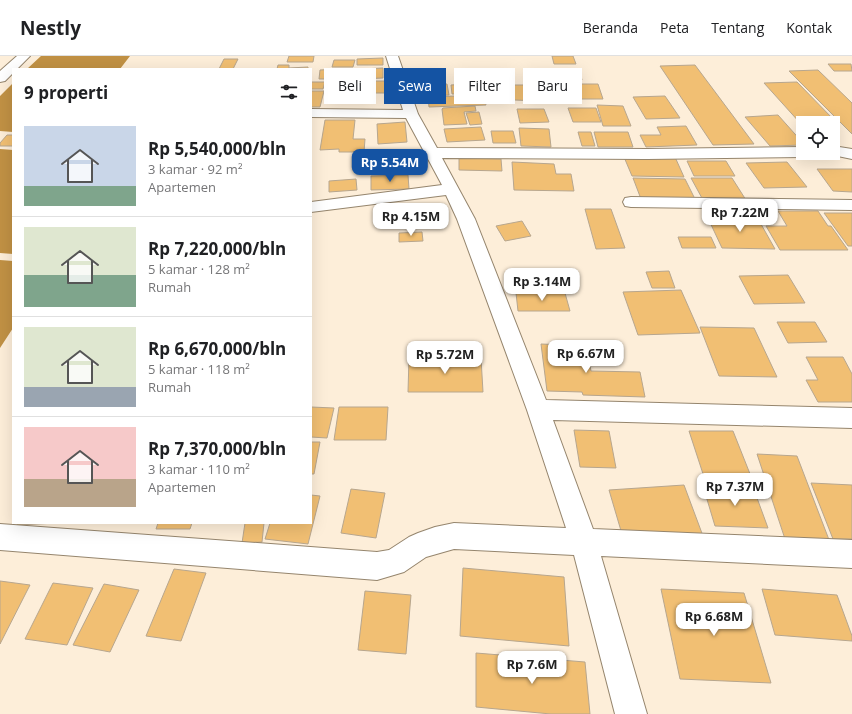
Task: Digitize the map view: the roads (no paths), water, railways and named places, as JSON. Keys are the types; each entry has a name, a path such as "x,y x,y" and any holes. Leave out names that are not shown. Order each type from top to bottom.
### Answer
{"street":[{"path":"0,78 24,56"},
{"path":"392,56 411,114 452,189 466,219 538,410 584,542 631,714"},
{"path":"312,113 411,114"},
{"path":"432,152 647,154 796,152"},
{"path":"840,152 852,154"},
{"path":"312,207 452,189"},
{"path":"631,202 852,205"},
{"path":"538,410 852,418"},
{"path":"0,537 377,566 394,562 418,546 435,540 454,536 852,554"}]}
